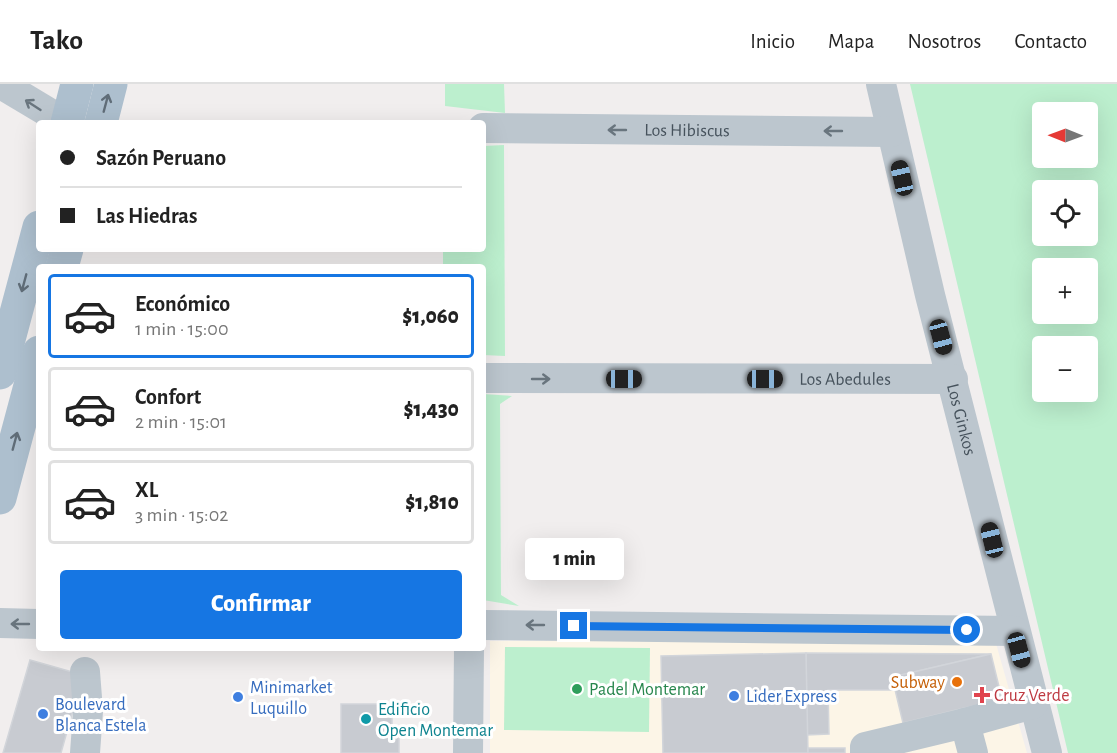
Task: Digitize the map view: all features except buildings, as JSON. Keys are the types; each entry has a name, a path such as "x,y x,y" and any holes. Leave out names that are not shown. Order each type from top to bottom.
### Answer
{"main road":[{"path":"67,120 77,84"},
{"path":"102,120 111,84"},
{"path":"0,373 36,238"},
{"path":"0,498 36,372"}],"street":[{"path":"1,84 61,120"},
{"name":"Los Ginkos","path":"881,84 1014,631 1047,753"},
{"name":"Los Hibiscus","path":"486,128 891,132"},
{"path":"0,373 36,368"},
{"name":"Los Abedules","path":"486,378 953,379"},
{"path":"0,624 36,624"},
{"path":"486,625 1014,631"},
{"path":"468,753 469,651"},
{"path":"85,672 88,711 85,753"},
{"path":"865,753 865,747 1033,704"},
{"path":"966,723 972,753"}],"shaded area":[{"path":"995,640 1027,753 490,753 490,641"}],"green space":[{"path":"445,84 504,84 505,113 445,106"},
{"path":"910,84 1117,84 1117,753 1068,753"},
{"path":"504,145 505,356 486,355 486,264 443,264 443,252 486,252 486,146"},
{"path":"486,394 512,396 500,404 501,595 519,606 486,600"},
{"name":"Padel Montemar","path":"505,647 650,648 649,732 504,730"}],"place":[{"name":"Subway","path":"957,682"},
{"name":"Padel Montemar","path":"577,689"},
{"name":"Cruz Verde","path":"982,695"},
{"name":"Lider Express","path":"734,696"},
{"name":"Minimarket Luquillo","path":"238,697"},
{"name":"Boulevard Blanca Estela","path":"43,714"},
{"name":"Edificio Open Montemar","path":"366,719"}],"route":[{"path":"574,626 967,630"}]}
